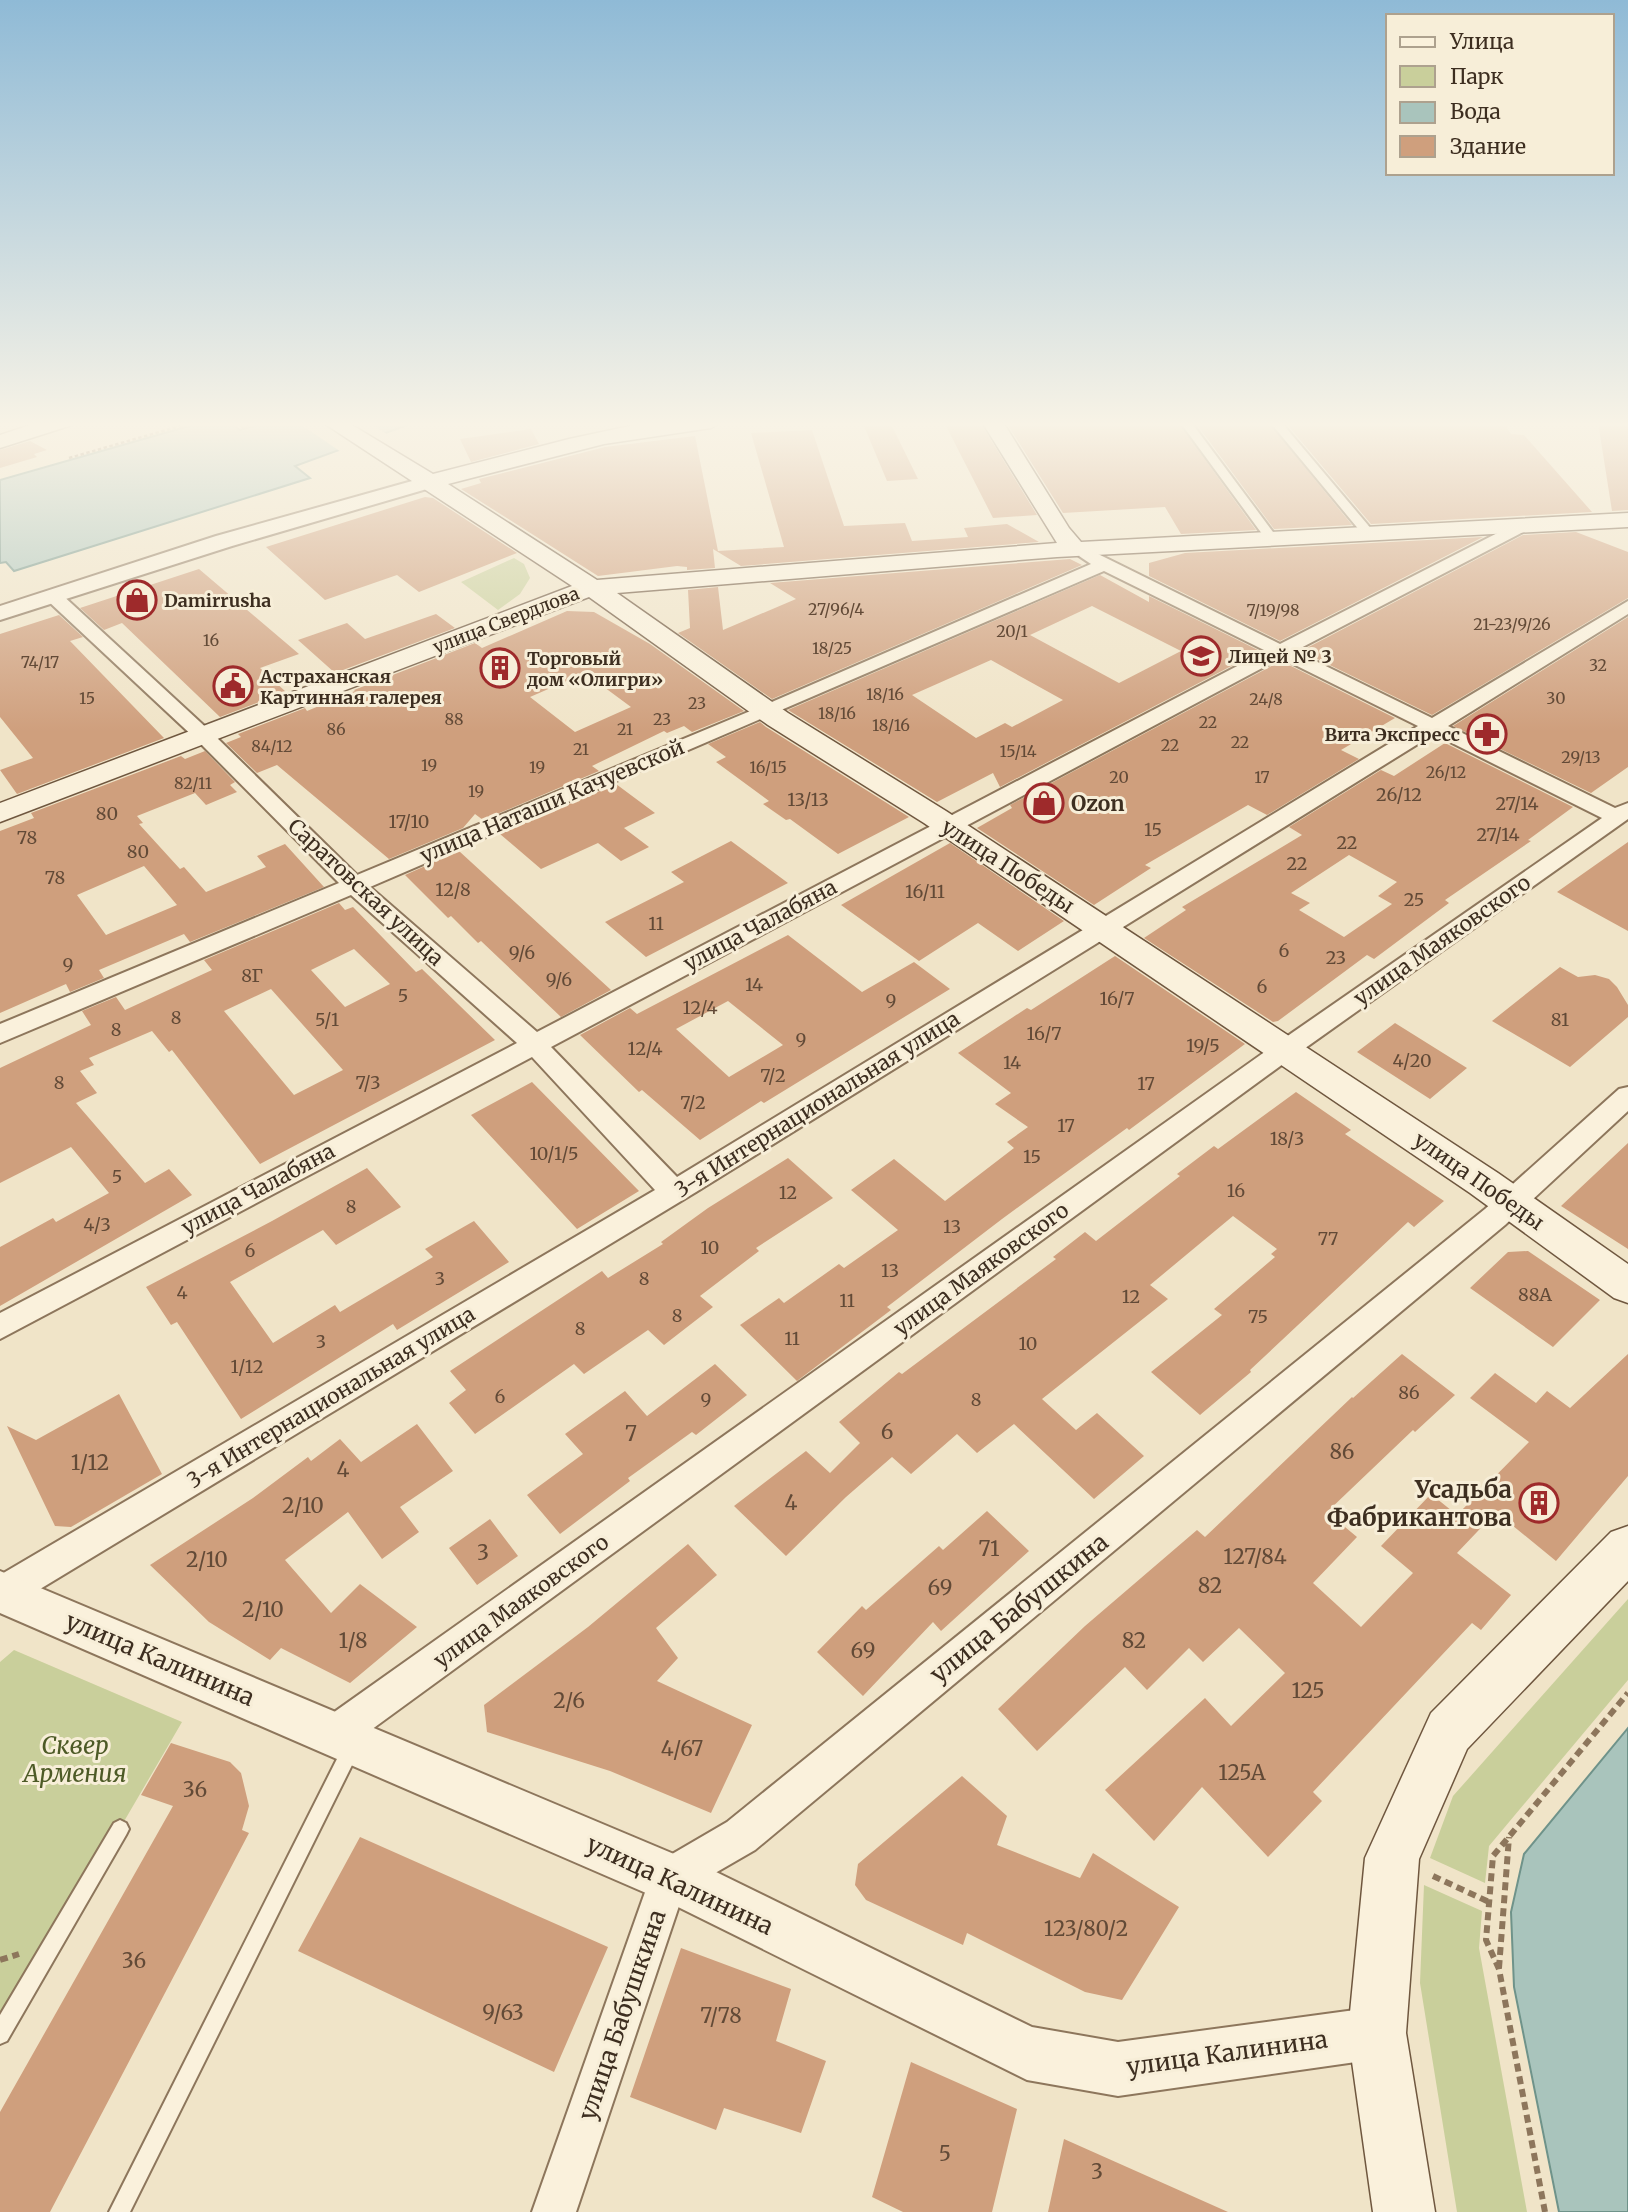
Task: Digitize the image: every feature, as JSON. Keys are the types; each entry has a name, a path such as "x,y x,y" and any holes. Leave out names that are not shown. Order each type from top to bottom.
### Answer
{"main road":[{"name":"улица Победы","path":"495,525 611,600 767,711 949,827 1285,1050 1512,1203 1628,1286"},
{"path":"1056,525 1075,549"},
{"name":"улица Свердлова","path":"0,813 205,737 589,588 1075,549 1535,525"},
{"path":"1404,2212 1377,2033 1392,1858 1449,1731 1628,1548"}],"street":[{"path":"0,613 279,525"},
{"path":"1262,525 1272,538"},
{"path":"1361,525 1368,534"},
{"name":"улица Чалабяна","path":"0,1326 533,1043 949,827 1276,650 1521,526"},
{"path":"1075,549 1102,565 1430,726 1623,813"},
{"name":"улица Наташи Качуевской","path":"0,1034 352,883 767,711 1102,565"},
{"name":"Саратовская улица","path":"53,596 205,737 352,883 533,1043 674,1192"},
{"name":"3-я Интернациональная улица","path":"1,1593 674,1192 1628,606"},
{"name":"улица Маяковского","path":"345,1737 1285,1050 1623,813"},
{"name":"улица Бабушкина","path":"554,2212 669,1878 740,1836 1512,1203 1628,1096"},
{"name":"улица Калинина","path":"1,1593 345,1737 669,1878 1027,2053 1118,2068 1377,2033"}],"lane":[{"path":"119,2212 345,1737"},
{"path":"0,2034 120,1829"}],"path":[{"path":"1545,2212 1499,1969 1486,1940 1493,1856 1628,1693"},
{"path":"1499,1969 1509,1835"},
{"path":"1451,1884 1489,1902"}],"green space":[{"path":"514,558 524,564 530,578 520,594 498,610 461,582"},
{"path":"1628,1599 1628,1680 1489,1846 1485,1883 1430,1858 1453,1796"},
{"name":"Сквер Армения","path":"14,1650 182,1722 0,2034 0,1662"},
{"path":"1424,1885 1482,1911 1479,1948 1527,2212 1457,2212 1420,1983"}],"water":[{"path":"0,525 160,525 14,571 6,562 0,563"},
{"path":"1628,1728 1628,2212 1559,2212 1514,1987 1511,1912 1524,1854"}],"building":[{"path":"335,525 475,525 517,553 419,592 397,575 325,600 266,547"},
{"path":"518,525 713,525 718,551 784,547 778,525 906,525 912,541 968,537 964,528 1009,525 1039,542 741,566 713,549 715,568 687,570 687,567 677,566 598,576"},
{"path":"1176,525 1253,525 1256,530 1181,534"},
{"path":"1271,525 1348,525 1274,529"},
{"path":"1576,532 1628,552 1628,598 1432,715 1301,651 1523,535"},
{"path":"1483,537 1280,641 1149,576 1149,563 1185,553"},
{"path":"1070,559 1082,565 772,699 678,633 690,628 688,590 718,587 723,630 796,599 770,583"},
{"path":"199,569 299,654 260,668 286,692 220,717 122,623 104,630 80,608"},
{"path":"1100,575 1149,602 1149,596 1260,651 1000,787 993,773 937,802 788,710","holes":["1092,606 1181,651 1119,683 1030,635","991,660 1063,700 1012,727 1005,723 976,738 912,695"]},
{"path":"567,611 594,612 650,644 744,711 692,732 684,726 667,733 664,731 592,766 599,771 483,820 475,814 463,828 389,859 277,765 257,773 226,743 241,737 238,734 305,708 307,711 475,643 482,648","holes":["585,673 631,707 575,732 530,697"]},
{"path":"436,614 455,628 335,673 298,640 347,623 365,639"},
{"path":"59,615 83,637 70,641 164,738 17,794 0,770 33,758 0,717 0,634"},
{"path":"1628,617 1628,767 1591,793 1453,726"},
{"path":"1281,661 1395,718 1341,750 1359,759 1267,815 1248,805 1145,865 1151,868 1094,905 977,828 1012,808 1010,805"},
{"path":"760,722 909,817 838,854 790,819 786,820 763,804 769,801 716,762 726,757 708,744"},
{"path":"1445,743 1573,807 1528,840 1531,841 1445,900 1449,903 1374,959 1367,955 1278,1021 1273,1022 1144,938 1186,910 1182,907 1302,835 1289,827 1381,770 1394,776","holes":["1349,855 1397,882 1378,896 1392,904 1344,937 1299,910 1310,903 1291,893"]},
{"path":"205,751 235,782 230,785 237,792 206,805 195,793 137,816 143,823 139,824 180,869 184,867 206,892 266,867 257,856 285,844 324,887 190,942 184,934 99,970 104,978 70,992 66,984 0,1013 0,831 34,818 31,813 181,756 185,759","holes":["144,866 177,905 106,935 77,895"]},
{"path":"616,784 655,813 624,828 649,847 621,861 598,843 541,869 500,834"},
{"path":"731,841 788,883 646,957 605,922 684,882 671,872"},
{"path":"1628,842 1628,931 1557,892"},
{"path":"950,843 1064,921 1018,951 978,923 919,961 841,905"},
{"path":"459,851 611,990 561,1017 481,941 478,943 451,916 448,918 405,875"},
{"path":"339,903 345,910 353,907 416,972 422,969 495,1040 260,1164 172,1050 169,1052 152,1031 89,1058 94,1065 80,1071 97,1093 76,1103 145,1183 169,1169 192,1195 0,1306 0,1247 53,1218 56,1222 109,1193 71,1147 0,1183 0,1068 91,1025 82,1011 116,997 125,1010 212,970 204,960","holes":["354,949 390,984 345,1007 311,970","271,989 343,1070 294,1095 224,1011"]},
{"path":"788,935 862,992 914,962 950,989 700,1140 642,1090 639,1092 580,1035 630,1008 637,1014","holes":["728,1001 783,1045 729,1077 676,1029"]},
{"path":"1115,956 1245,1044 1002,1219 887,1307 891,1310 797,1381 740,1325 779,1298 784,1303 839,1264 844,1268 898,1230 851,1190 894,1159 945,1201 1014,1148 1007,1142 1028,1127 995,1104 1011,1093 958,1053"},
{"path":"1560,967 1578,977 1595,975 1609,979 1628,1005 1628,1017 1570,1067 1492,1021"},
{"path":"1395,1023 1467,1068 1430,1099 1357,1052"},
{"path":"532,1082 639,1191 577,1229 471,1115"},
{"path":"1296,1092 1351,1130 1345,1134 1444,1201 1414,1227 1408,1222 1250,1370 1251,1372 1200,1415 1151,1372 1222,1315 1214,1309 1275,1257 1271,1254 1277,1249 1233,1216 1150,1285 1168,1299 1042,1399 1076,1430 1097,1413 1144,1456 1094,1499 1014,1424 977,1453 957,1434 911,1474 892,1457 846,1497 786,1556 734,1506 806,1451 830,1473 860,1443 839,1422 899,1372 902,1374 1056,1259 1053,1257 1085,1232 1096,1241 1214,1146 1218,1149"},
{"path":"1628,1143 1628,1249 1561,1206"},
{"path":"788,1158 833,1198 756,1248 759,1251 700,1296 713,1307 664,1345 648,1330 584,1374 574,1364 475,1434 449,1403 466,1390 450,1371 602,1271 608,1278 663,1244 661,1242 708,1208"},
{"path":"367,1168 401,1207 336,1245 323,1230 230,1282 273,1343 335,1305 340,1312 433,1257 425,1249 474,1221 509,1262 397,1330 393,1324 241,1419 177,1322 171,1325 146,1287"},
{"path":"1528,1251 1600,1300 1553,1347 1470,1288 1508,1252"},
{"path":"1402,1354 1455,1395 1415,1432 1413,1430 1327,1512 1357,1537 1313,1583 1361,1627 1413,1573 1381,1546 1431,1494 1457,1515 1529,1442 1470,1398 1495,1373 1536,1403 1547,1391 1570,1408 1628,1354 1628,1476 1556,1561 1496,1512 1457,1553 1511,1595 1481,1630 1472,1623 1313,1792 1322,1801 1268,1857 1202,1787 1154,1841 1105,1790 1205,1698 1231,1726 1285,1673 1239,1628 1203,1662 1189,1648 1147,1690 1125,1667 1037,1751 998,1709 1085,1626 1197,1530 1205,1537 1352,1397"},
{"path":"715,1364 747,1395 696,1435 692,1432 628,1478 630,1481 560,1534 527,1495 583,1454 565,1434 625,1391 647,1416"},
{"path":"119,1394 162,1474 71,1527 55,1526 7,1426 36,1440"},
{"path":"417,1424 453,1471 400,1507 419,1532 382,1559 348,1512 285,1560 331,1613 360,1584 417,1627 350,1683 281,1648 270,1660 209,1622 150,1565 253,1498 308,1457 311,1461 340,1439 361,1462"},
{"path":"987,1511 1029,1551 941,1631 933,1622 863,1696 817,1652 862,1606 866,1610 939,1546 943,1550"},
{"path":"490,1519 518,1556 477,1585 449,1548"},
{"path":"688,1544 717,1575 656,1628 678,1658 657,1681 752,1725 711,1813 610,1771 487,1732 484,1705 588,1627"},
{"path":"171,1743 230,1762 241,1773 249,1806 242,1830 249,1833 50,2212 0,2212 0,2112 173,1806 141,1795"},
{"path":"962,1776 1007,1816 997,1845 1080,1878 1093,1853 1179,1907 1122,2000 1085,1992 967,1933 963,1945 866,1900 855,1885 858,1864"},
{"path":"360,1837 608,1947 554,2072 298,1951"},
{"path":"681,1948 791,1989 776,2041 826,2061 801,2133 724,2108 716,2130 630,2097"},
{"path":"911,2062 1017,2109 992,2212 903,2212 872,2197"},
{"path":"1064,2139 1228,2212 1048,2212"}],"place":[{"name":"Damirrusha","path":"137,600"},
{"name":"Лицей № 3","path":"1201,656"},
{"name":"Торговый дом «Олигри»","path":"500,668"},
{"name":"Астраханская Картинная галерея","path":"233,686"},
{"name":"Вита Экспресс","path":"1487,734"},
{"name":"Ozon","path":"1044,803"},
{"name":"Усадьба Фабрикантова","path":"1539,1503"}]}
